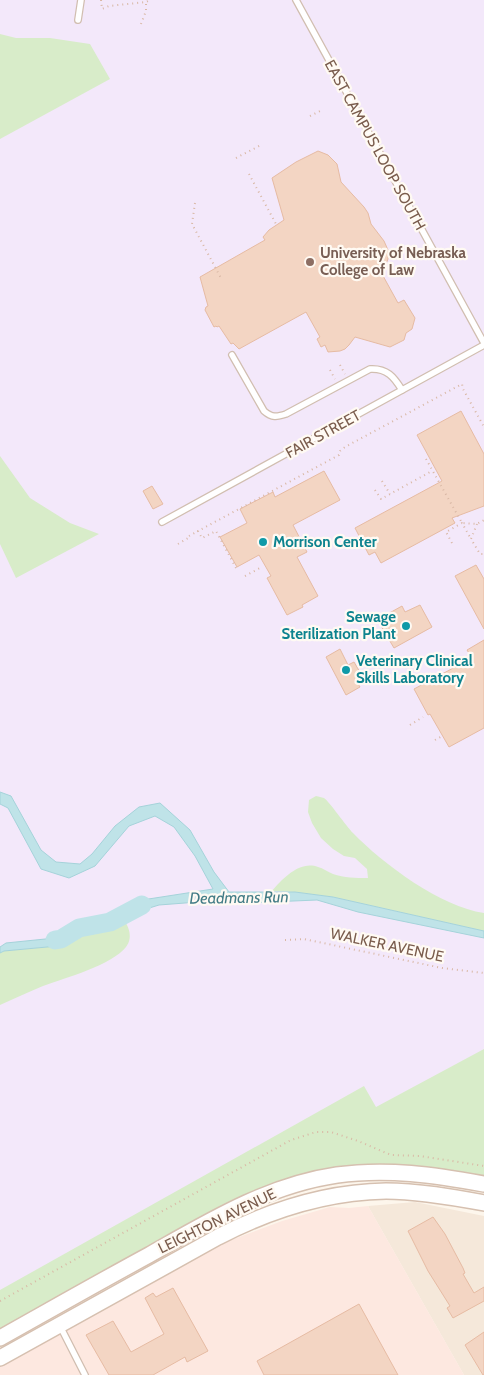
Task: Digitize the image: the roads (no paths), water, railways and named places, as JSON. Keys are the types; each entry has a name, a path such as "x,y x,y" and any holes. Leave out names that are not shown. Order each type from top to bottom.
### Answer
{"main road":[{"name":"LEIGHTON AVENUE","path":"0,1338 202,1225 253,1199 279,1189 336,1175 388,1172 434,1175 484,1184"},
{"name":"LEIGHTON AVENUE","path":"0,1358 242,1225 293,1206 331,1197 386,1191 435,1195 484,1203"}],"lane":[{"path":"78,20 81,0"},
{"name":"EAST CAMPUS LOOP SOUTH","path":"296,0 484,344"},
{"name":"FAIR STREET","path":"162,522 484,344"},
{"path":"232,355 264,411 272,416 277,417 286,414 370,369 383,370 396,380 402,390"},
{"path":"59,1326 85,1375"}],"water":[{"path":"0,792 11,796 41,850 56,862 80,864 92,854 115,826 139,807 160,803 190,830 214,872 229,892 295,892 333,897 484,931 484,938 358,912 317,900 246,903 211,901 159,905 120,917 58,946 4,951 0,953 0,947 6,943 55,938 142,900 213,889 195,856 174,827 155,816 129,826 95,866 69,878 41,869 8,808 0,804"}],"waterway":[{"name":"Deadmans Run","path":"55,940 61,939 79,928 110,922 142,905"}],"place":[{"name":"University of Nebraska College of Law","path":"310,262"},
{"name":"Morrison Center","path":"263,542"},
{"name":"Sewage Sterilization Plant","path":"406,626"},
{"name":"Veterinary Clinical Skills Laboratory","path":"346,670"}]}
